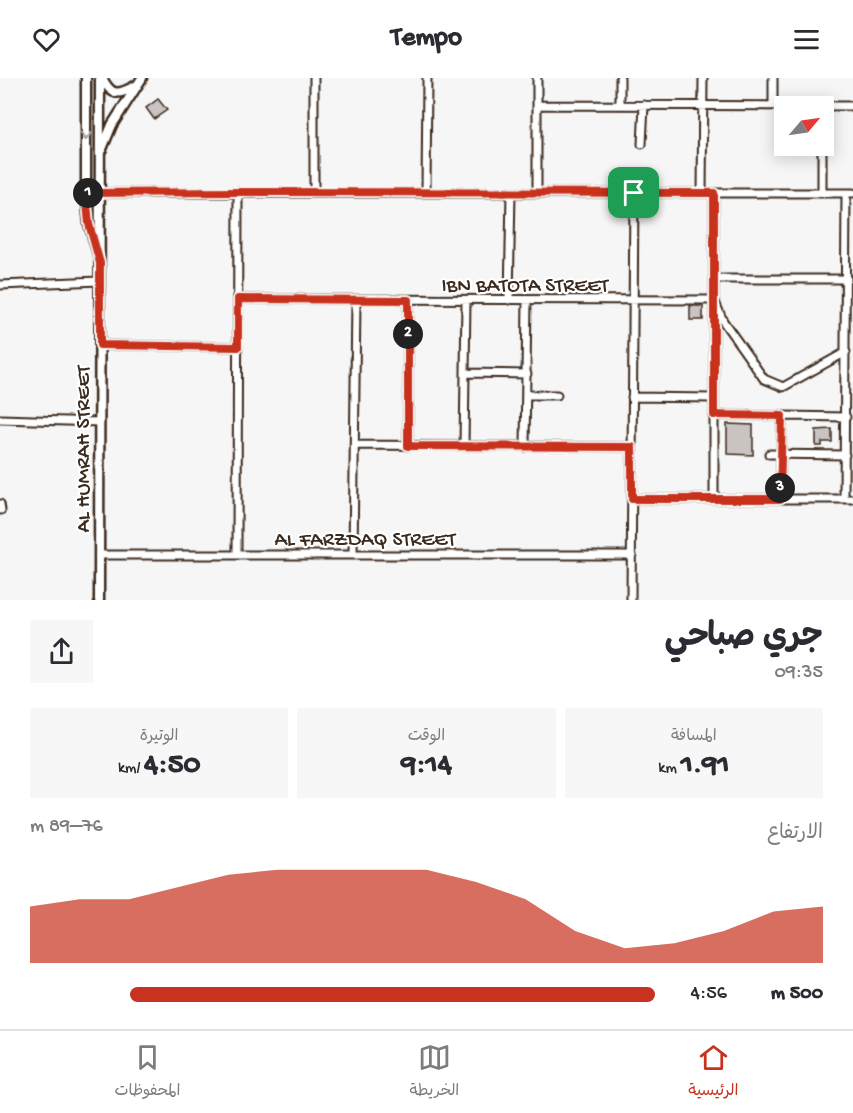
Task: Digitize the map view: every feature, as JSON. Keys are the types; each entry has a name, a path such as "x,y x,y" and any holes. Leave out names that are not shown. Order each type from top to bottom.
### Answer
{"street":[{"path":"79,78 87,95"},
{"name":"AL HUMRAH STREET","path":"86,78 86,193 89,224 100,263"},
{"path":"101,78 110,90 116,93 124,92 140,81"},
{"name":"AL HUMRAH STREET","path":"99,600 101,78"},
{"path":"314,78 314,193"},
{"path":"426,193 427,78"},
{"path":"537,78 537,193"},
{"path":"620,78 620,105"},
{"path":"702,193 704,78"},
{"path":"537,105 773,105 773,78"},
{"path":"99,158 112,124 140,81"},
{"path":"642,144 644,105"},
{"path":"834,106 853,106"},
{"path":"822,156 822,193"},
{"path":"237,555 238,192"},
{"path":"86,193 850,192 847,279 850,299 846,352 844,499"},
{"path":"509,300 511,193"},
{"path":"631,600 634,193"},
{"path":"714,193 714,499"},
{"path":"714,279 847,279"},
{"path":"0,285 100,280"},
{"name":"IBN BATOTA STREET","path":"238,299 714,300"},
{"path":"352,555 356,300"},
{"path":"408,300 408,446"},
{"path":"464,446 466,300"},
{"path":"714,300 723,321 764,379 783,387 846,352"},
{"path":"525,447 527,301"},
{"path":"100,345 238,347"},
{"path":"465,373 527,374"},
{"path":"526,395 557,395"},
{"path":"632,397 714,398"},
{"path":"714,415 846,417"},
{"path":"780,499 782,416"},
{"path":"0,419 100,422"},
{"path":"355,446 632,447"},
{"path":"769,454 845,454"},
{"path":"632,499 853,499"},
{"name":"AL FARZDAQ STREET","path":"99,555 632,555"}],"building":[{"path":"158,99 167,110 154,119 146,108"},
{"path":"690,306 703,306 703,320 690,320"},
{"path":"727,424 753,425 753,455 727,454"},
{"path":"832,429 832,442 822,442 822,446 816,446 816,430"}],"route":[{"path":"86,193 634,193 714,193 714,415 782,416 780,499 632,499 632,447 408,446 408,300 238,299 238,347 100,345 100,263 89,224 86,193"}]}
